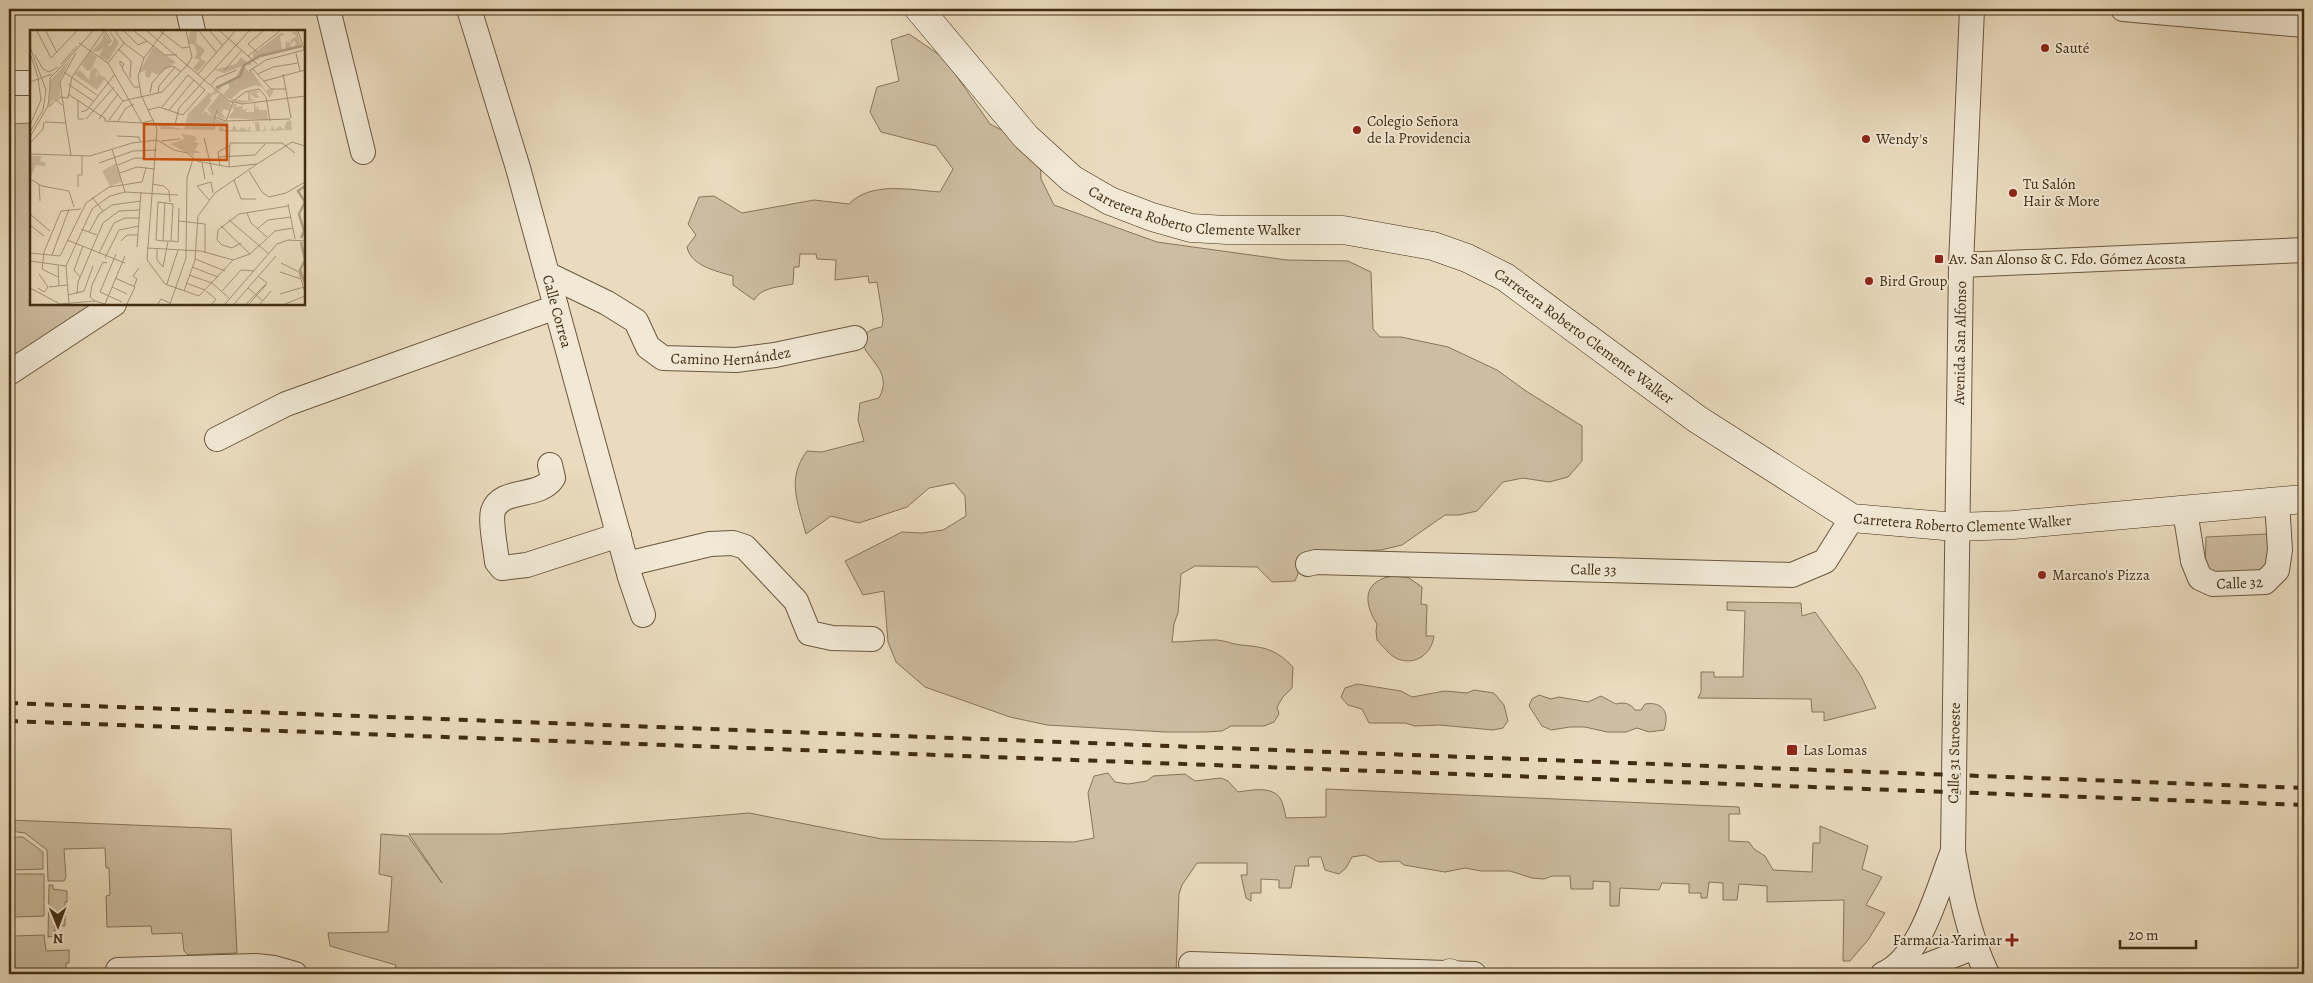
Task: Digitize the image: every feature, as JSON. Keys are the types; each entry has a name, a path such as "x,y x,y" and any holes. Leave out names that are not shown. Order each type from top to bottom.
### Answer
{"main road":[{"name":"Carretera Roberto Clemente Walker","path":"926,11 1026,137 1072,179 1110,201 1152,217 1191,228 1227,230 1343,230 1433,246 1467,258 1505,277 1697,418 1852,518 1956,527 2013,524 2304,499"}],"street":[{"path":"188,9 193,30"},
{"path":"328,9 363,152"},
{"name":"Calle Correa","path":"469,9 518,168 627,564 643,615"},
{"name":"Avenida San Alfonso","path":"1956,527 1961,266 1972,9"},
{"path":"2123,9 2304,25"},
{"path":"9,83 30,83"},
{"path":"1961,266 2304,250"},
{"name":"Camino Hernández","path":"547,274 607,303 636,321 648,347 663,358 736,360 775,355 855,338"},
{"path":"9,372 112,305"},
{"path":"217,439 286,404 556,307"},
{"path":"550,465 552,478 548,485 505,498 492,512 497,562 502,568 526,565 619,535"},
{"name":"Calle 32","path":"2185,510 2194,561 2200,578 2213,584 2265,582 2277,570 2280,550 2278,502"},
{"name":"Calle 33","path":"1308,564 1316,562 1792,575 1825,561 1852,518"},
{"name":"Calle 31 Suroeste","path":"1956,527 1953,851 1964,913 1975,947 1988,974"},
{"path":"627,564 710,544 733,543 745,547 796,601 809,633 832,638 872,639"},
{"path":"1883,974 1893,970 1908,954 1924,925 1953,851"},
{"path":"1905,974 1975,947"},
{"path":"1192,964 1458,974"},
{"path":"118,970 256,966 274,968 295,974"}],"shaded area":[{"path":"909,34 944,58 990,124 1040,150 1041,179 1054,205 1157,242 1287,260 1348,261 1371,272 1373,329 1380,337 1401,337 1448,347 1497,370 1526,391 1582,426 1582,461 1568,477 1549,482 1523,478 1503,482 1477,511 1459,515 1445,515 1402,545 1381,550 1340,552 1301,566 1295,581 1272,582 1257,567 1195,566 1181,574 1178,613 1174,624 1172,642 1215,640 1263,648 1281,656 1293,667 1292,688 1277,707 1279,714 1274,722 1264,726 1231,726 1222,731 1165,732 1047,725 1010,717 925,687 896,662 888,642 884,591 863,595 845,561 902,532 922,533 943,530 966,516 965,496 954,483 929,488 907,507 859,523 831,516 806,534 797,501 795,481 797,471 807,451 822,452 864,441 858,420 860,403 879,398 883,389 882,374 861,341 869,331 882,327 883,319 877,282 869,283 868,276 835,280 836,260 817,259 816,254 800,254 799,267 794,267 793,284 761,292 754,300 733,285 733,276 705,267 693,259 687,247 696,235 688,224 699,197 714,196 742,213 814,200 849,204 868,192 880,190 904,189 940,192 953,169 936,146 881,132 870,112 877,87 899,81 891,40"},
{"path":"30,123 30,305 103,305 9,367 9,124"},
{"path":"2266,534 2270,553 2263,572 2219,576 2205,567 2206,537"},
{"path":"1395,576 1409,578 1422,587 1421,604 1427,605 1426,636 1434,636 1433,642 1426,653 1411,661 1395,658 1377,640 1377,624 1369,607 1369,592 1372,586 1385,578"},
{"path":"1727,602 1801,603 1802,616 1815,612 1861,676 1876,708 1824,721 1824,712 1812,712 1811,699 1698,698 1701,692 1701,672 1714,672 1714,677 1743,677 1745,611 1727,610"},
{"path":"1357,684 1401,691 1412,697 1445,691 1467,693 1474,690 1494,693 1504,705 1508,721 1503,728 1493,730 1440,725 1415,726 1405,723 1369,723 1362,709 1348,705 1341,697 1345,688"},
{"path":"1539,695 1551,699 1559,697 1588,702 1601,696 1616,704 1629,704 1635,710 1641,710 1645,704 1656,704 1664,709 1666,724 1664,730 1649,732 1637,728 1626,732 1607,732 1585,727 1551,730 1542,726 1529,706 1532,699"},
{"path":"1108,773 1115,782 1128,784 1147,781 1153,776 1185,774 1195,781 1221,778 1228,781 1238,792 1263,790 1275,793 1282,802 1286,818 1326,817 1326,789 1739,807 1740,814 1729,814 1729,841 1749,842 1754,849 1765,856 1773,870 1812,872 1813,843 1820,843 1820,826 1868,846 1862,869 1882,877 1866,905 1885,913 1868,940 1850,961 1843,961 1844,900 1767,902 1767,886 1739,884 1737,900 1723,900 1723,883 1709,882 1707,898 1701,898 1701,893 1689,893 1689,884 1662,883 1659,890 1620,888 1619,906 1610,906 1610,882 1593,881 1593,889 1571,889 1570,876 1552,876 1544,879 1532,878 1510,871 1481,871 1465,868 1445,872 1404,865 1399,861 1379,862 1365,855 1352,857 1346,868 1339,874 1325,870 1321,857 1310,857 1308,860 1309,866 1295,866 1291,888 1279,888 1279,880 1261,879 1261,893 1251,893 1251,901 1246,898 1241,875 1247,875 1247,863 1197,863 1182,885 1179,894 1176,974 394,974 396,965 330,946 328,933 388,932 392,877 379,874 381,834 408,836 442,883 409,834 500,834 749,813 882,839 1074,842 1094,838 1088,793 1094,776"},
{"path":"9,820 231,829 237,953 188,955 184,951 182,933 152,934 151,926 107,927 106,896 110,895 109,868 106,868 105,848 64,849 66,877 64,881 48,881 47,850 25,833 9,831"},
{"path":"13,837 23,837 43,852 43,869 12,870"},
{"path":"13,874 44,874 44,916 14,917"},
{"path":"49,885 53,885 53,889 67,891 67,902 65,902 65,926 55,925 55,936 48,937"},
{"path":"44,935 46,951 69,950 69,963 66,963 66,974 15,974 14,936"}],"railway":[{"path":"9,703 2304,788"},
{"path":"9,721 2304,805"}],"place":[{"name":"Sauté","path":"2045,48"},
{"name":"Colegio Señora de la Providencia","path":"1357,130"},
{"name":"Wendy's","path":"1866,139"},
{"name":"Tu Salón Hair & More","path":"2013,193"},
{"name":"Av. San Alonso & C. Fdo. Gómez Acosta","path":"1939,259"},
{"name":"Bird Group","path":"1869,281"},
{"name":"Marcano's Pizza","path":"2042,575"},
{"name":"Las Lomas","path":"1792,750"},
{"name":"Farmacia Yarimar","path":"2012,940"}]}
